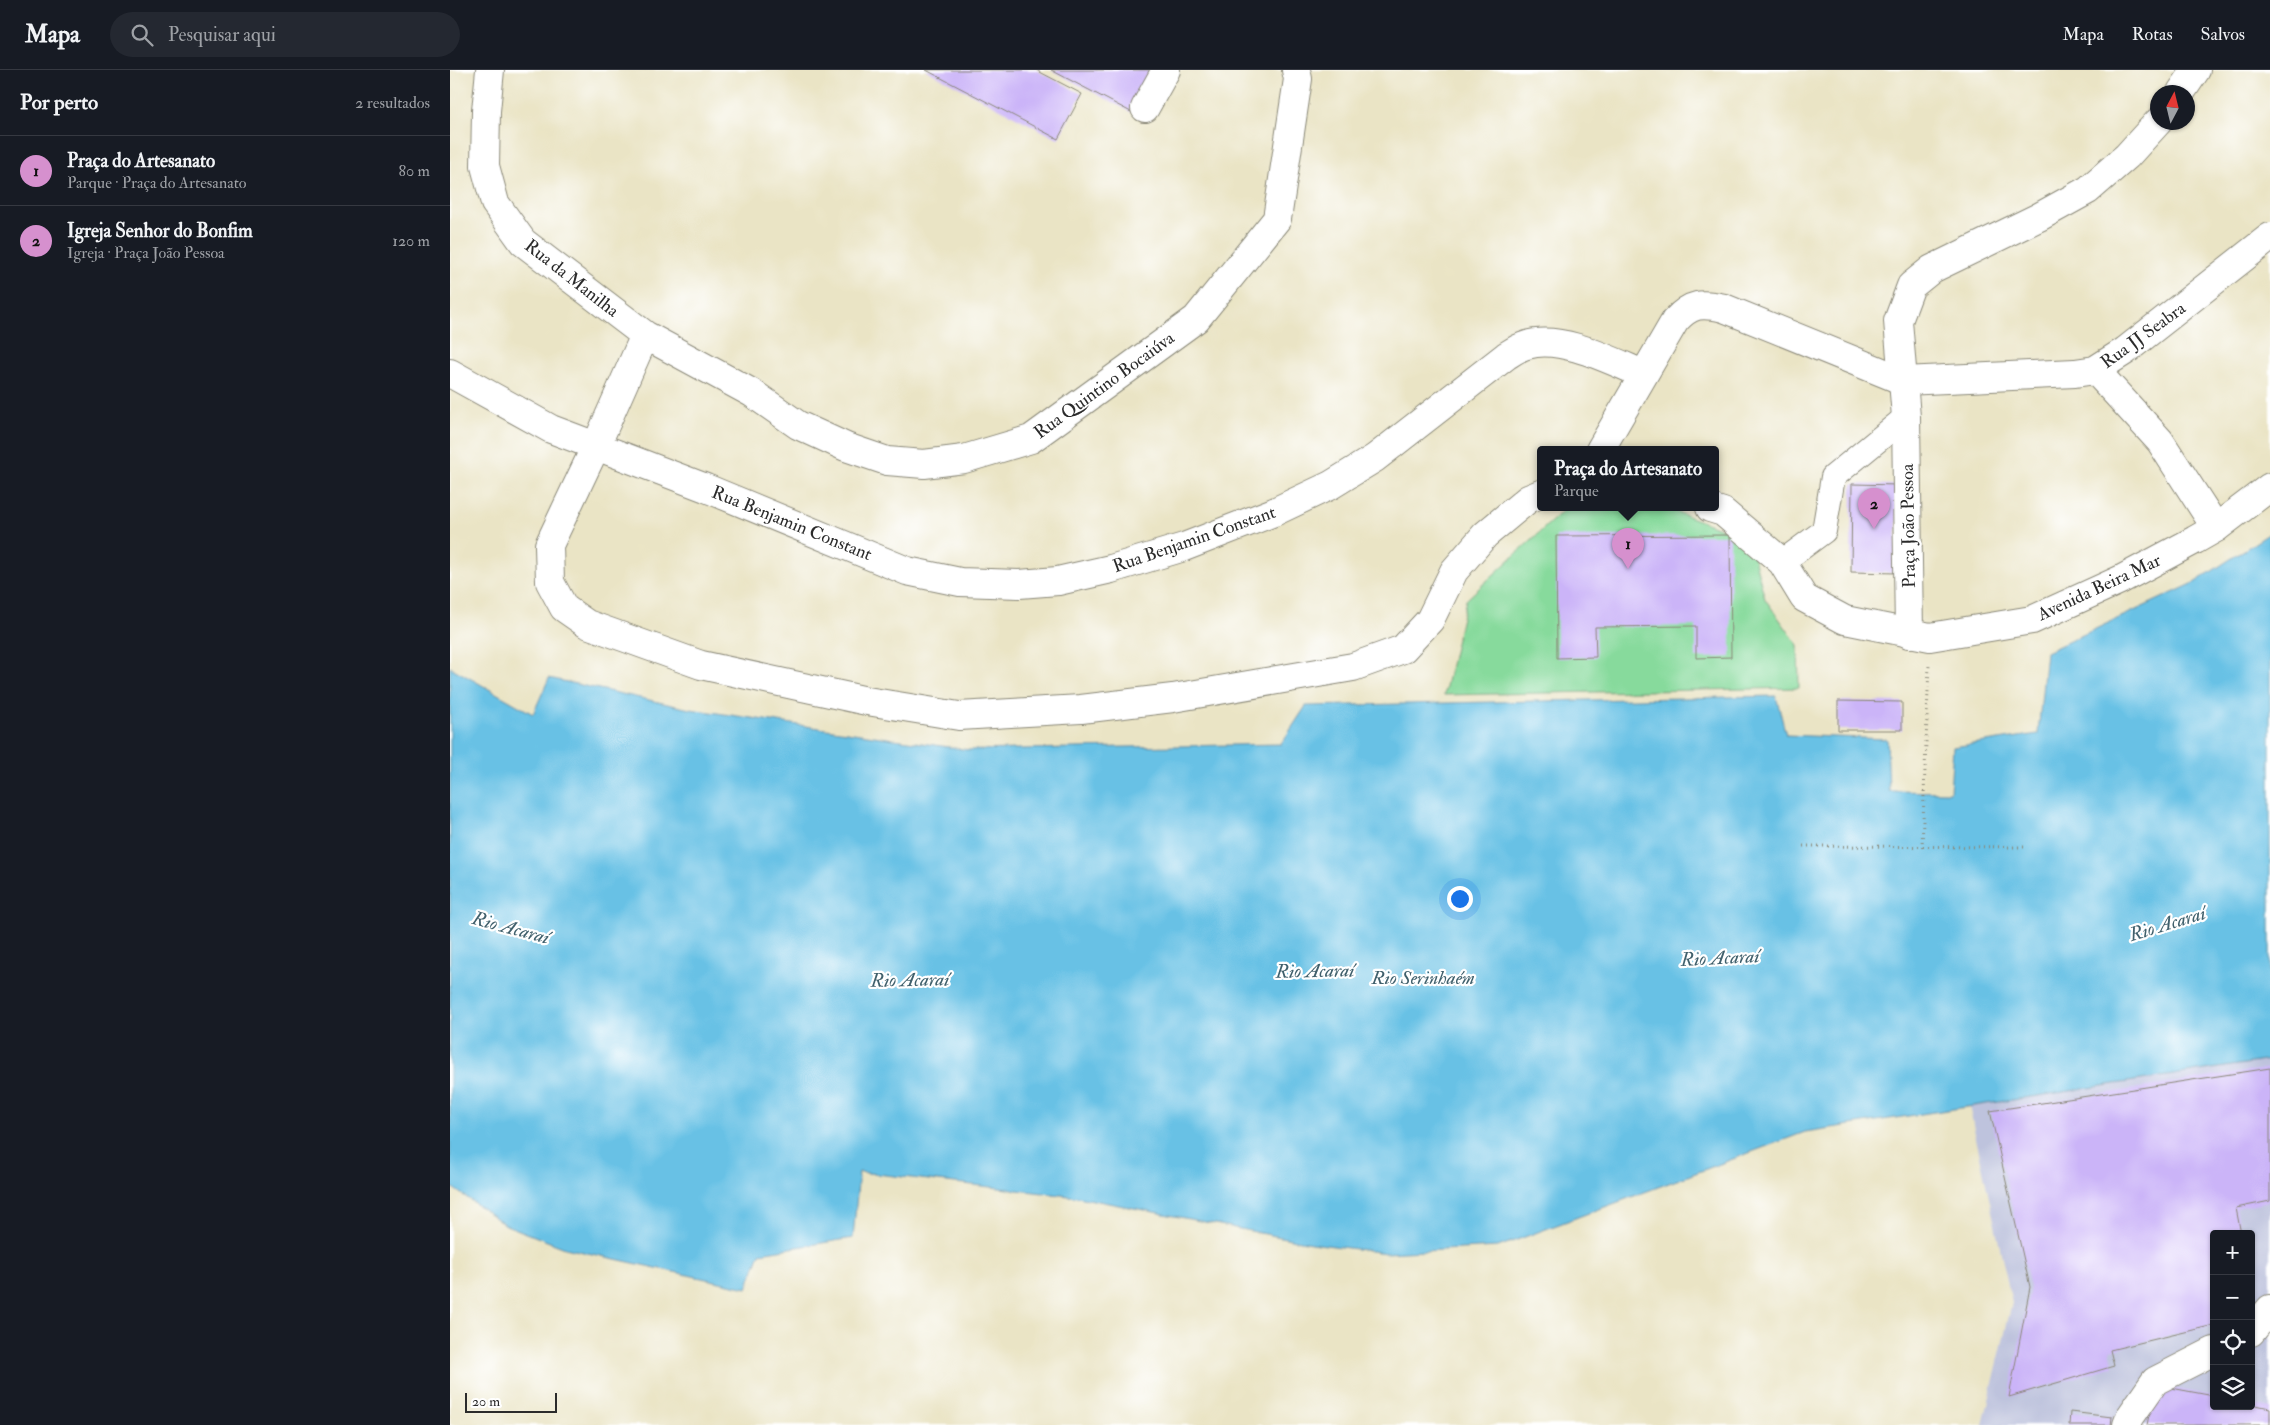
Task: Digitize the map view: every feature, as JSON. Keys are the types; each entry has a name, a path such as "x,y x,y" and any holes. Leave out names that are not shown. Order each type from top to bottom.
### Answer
{"street":[{"name":"Rua da Manilha","path":"490,70 486,111 485,166 495,203 523,242 644,335"},
{"path":"1145,108 1166,70"},
{"name":"Rua Quintino Bocaiúva","path":"644,335 752,393 798,425 846,447 887,461 924,464 964,459 1031,439 1196,319 1277,219 1298,79 1296,70"},
{"path":"2186,85 2196,70"},
{"name":"Praça João Pessoa","path":"1919,636 1904,381 1898,321 1911,286 1932,269 2039,217 2088,190 2126,156 2150,130"},
{"name":"Rua JJ Seabra","path":"1904,381 2044,376 2095,370 2125,351 2270,237"},
{"path":"1602,446 1675,321 1684,311 1697,305 1708,304 1724,308 1904,381"},
{"path":"644,335 596,446 549,545 550,582 564,608 587,624 701,665 867,701 959,716 1080,709 1173,698 1353,667 1403,649 1430,620 1454,571 1485,535 1528,499 1537,495"},
{"name":"Rua Benjamin Constant","path":"450,373 551,429 706,488 907,571 960,582 1019,584 1058,582 1111,569 1184,547 1274,512 1331,485 1375,458 1506,356 1528,344 1568,345 1584,349 1643,374"},
{"path":"2095,370 2160,441 2216,528"},
{"path":"1782,562 1824,531 1833,477 1906,417"},
{"name":"Avenida Beira Mar","path":"1919,636 2032,620 2120,580 2216,528 2270,487"},
{"path":"1719,511 1723,512 1782,562 1804,598 1845,620 1919,636"},
{"path":"2255,1327 2270,1309"},
{"path":"2127,1425 2130,1417 2155,1380 2210,1352"}],"path":[{"path":"1919,636 1922,847"},
{"path":"1803,846 2028,847"}],"shaded area":[{"path":"2270,1060 2270,1425 1983,1425 2012,1303 1969,1106"}],"green space":[{"path":"1563,511 1674,511 1749,539 1765,599 1798,645 1799,688 1444,695 1466,600"}],"water":[{"name":"Rio Serinhaém","path":"2270,533 2270,1060 1805,1132 1498,1247 1386,1253 1311,1243 1078,1197 859,1172 853,1238 760,1253 747,1288 565,1248 506,1225 450,1186 450,667 533,714 549,678 690,709 969,750 1281,744 1306,706 1776,696 1786,735 1887,739 1889,791 1950,792 1953,747 2038,734 2046,652 2194,583"}],"building":[{"path":"926,70 1036,70 1082,94 1058,139"},
{"path":"1051,70 1153,70 1131,112"},
{"path":"1852,484 1898,485 1896,573 1851,572"},
{"path":"1730,535 1731,657 1696,658 1696,626 1595,627 1596,657 1557,658 1556,536"},
{"path":"1838,701 1902,702 1902,730 1838,730"},
{"path":"2270,1068 2270,1201 2236,1208 2240,1230 2210,1230 2210,1326 2110,1350 2114,1366 2009,1397 2030,1287 1990,1111"},
{"path":"2255,1302 2258,1314 2255,1314"},
{"path":"2155,1385 2210,1395 2210,1410 2255,1410 2255,1405 2270,1408 2270,1425 2147,1425"},
{"path":"2070,1412 2112,1417 2111,1425 2069,1425"}],"place":[{"name":"Igreja Senhor do Bonfim","path":"1874,529"},
{"name":"Praça do Artesanato","path":"1628,569"}],"water label":[{"name":"Rio Acaraí","path":"2167,923"},
{"name":"Rio Acaraí","path":"511,927"},
{"name":"Rio Acaraí","path":"1720,957"},
{"name":"Rio Acaraí","path":"1315,970"},
{"name":"Rio Acaraí","path":"910,979"}]}
